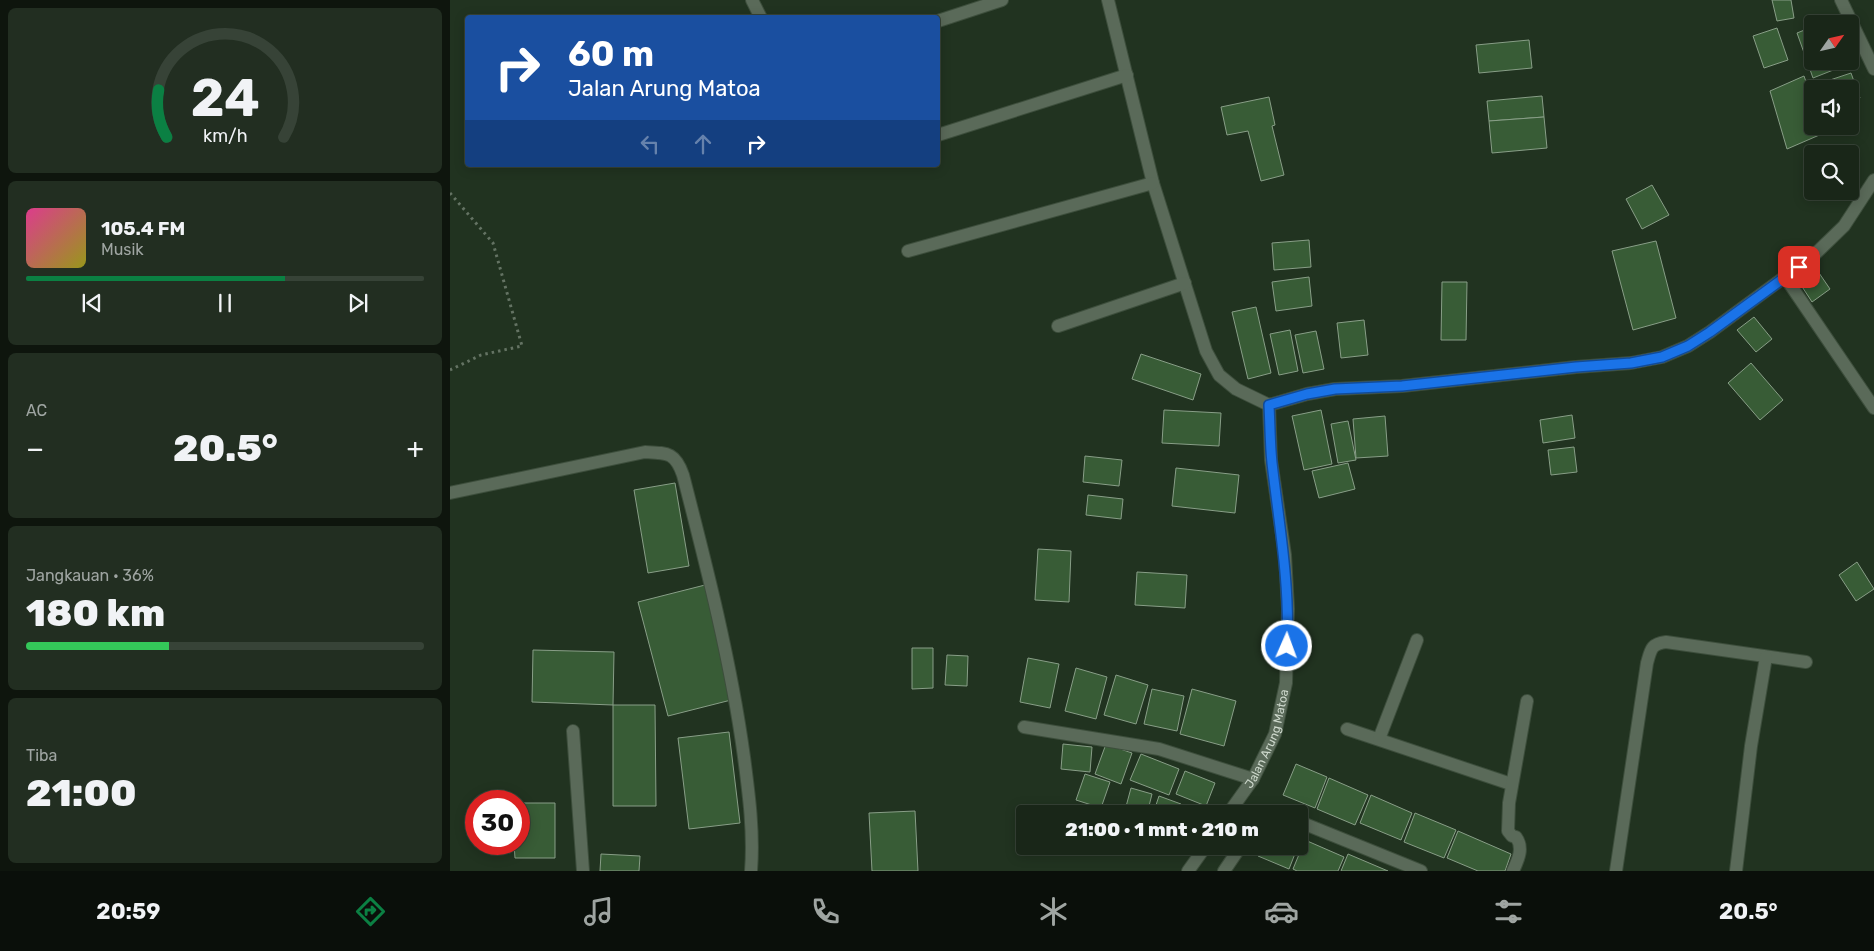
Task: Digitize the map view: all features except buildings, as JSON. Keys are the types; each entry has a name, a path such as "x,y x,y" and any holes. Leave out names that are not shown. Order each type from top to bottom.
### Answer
{"street":[{"path":"752,0 759,15"},
{"path":"940,21 978,4 1002,0"},
{"path":"1108,0 1153,183 1206,351 1219,375 1236,389 1269,405 1307,394 1335,389 1402,386 1576,367 1631,363 1662,357 1688,346 1710,332 1785,278 1812,256 1844,226 1874,180"},
{"path":"1841,0 1874,69"},
{"path":"940,135 1127,75"},
{"path":"908,251 1153,183"},
{"path":"1785,278 1874,408"},
{"path":"1058,326 1185,283"},
{"name":"Jalan Arung Matoa","path":"1235,805 1254,779 1275,734 1286,673 1288,609 1285,555 1271,460 1269,405"},
{"path":"450,493 645,452 664,453 672,456 678,462 715,601 738,708 752,825 751,871"},
{"path":"1379,739 1416,640"},
{"path":"1616,871 1650,650 1657,643 1666,642 1706,646 1806,662"},
{"path":"1736,871 1752,746 1766,657"},
{"path":"1514,871 1519,859 1520,847 1516,838 1508,831 1511,784 1527,701"},
{"path":"1024,727 1159,749 1254,779"},
{"path":"1347,729 1511,784"},
{"path":"573,731 583,871"},
{"path":"1308,825 1421,871"},
{"path":"1188,871 1200,855"},
{"path":"1224,871 1235,855"}],"path":[{"path":"450,193 493,243 522,346 481,355 450,370"}],"route":[{"path":"1287,646 1288,609 1285,555 1271,460 1269,405 1307,394 1335,389 1402,386 1576,367 1631,363 1662,357 1688,346 1710,332 1799,267"}]}
